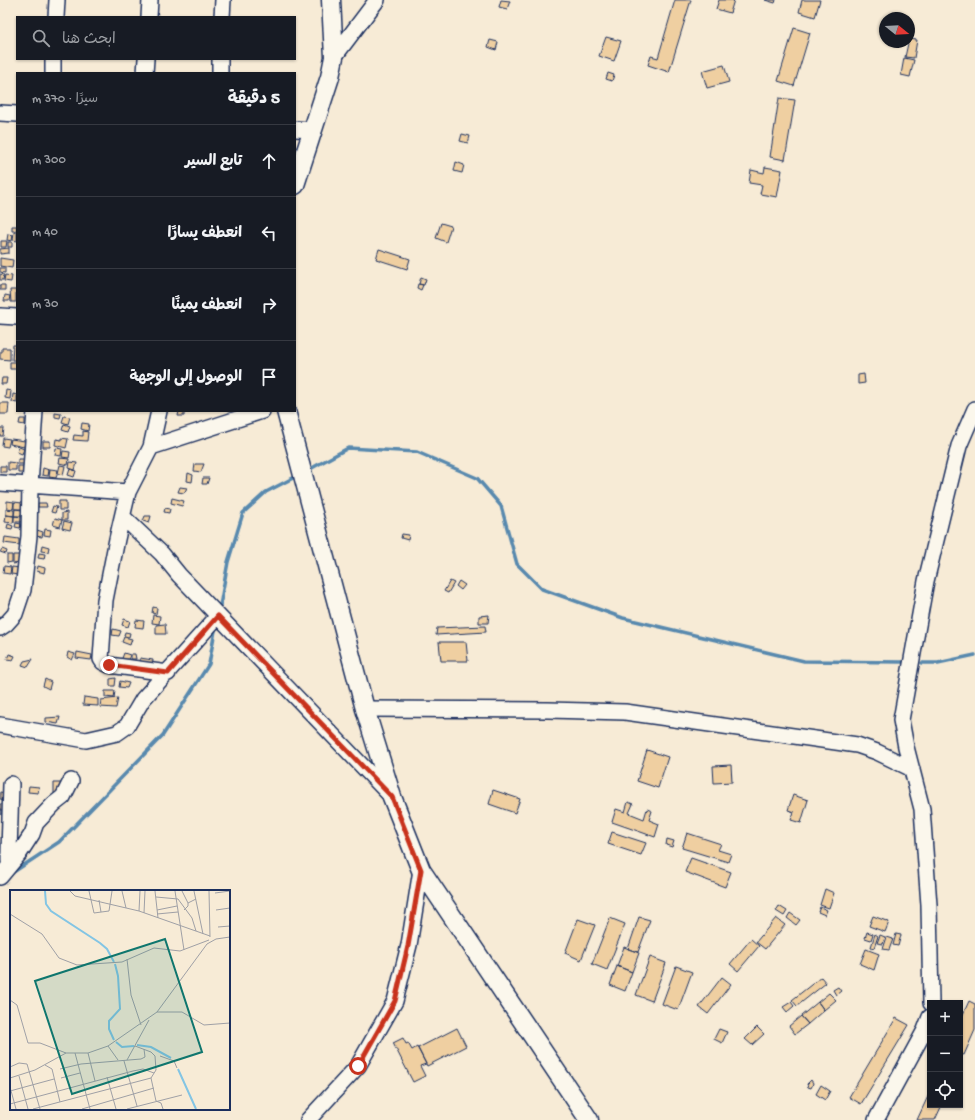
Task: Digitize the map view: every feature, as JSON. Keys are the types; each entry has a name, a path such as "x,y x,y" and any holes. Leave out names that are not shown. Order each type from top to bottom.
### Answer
{"street":[{"path":"56,16 57,0"},
{"path":"149,16 150,0"},
{"path":"222,16 223,0"},
{"path":"296,182 330,77 334,57 331,0"},
{"path":"334,57 377,0"},
{"path":"53,60 53,72"},
{"path":"144,72 146,60"},
{"path":"220,60 220,72"},
{"path":"0,113 16,114"},
{"path":"296,129 313,130"},
{"path":"0,316 16,317"},
{"path":"931,1000 929,905 922,809 906,747 902,720 924,589 958,452 975,409"},
{"path":"0,628 15,614 23,590 29,536 34,412"},
{"path":"159,412 151,447 128,492 123,517 116,539 105,600 102,629 102,659 103,662 109,665 168,673"},
{"path":"151,447 259,412"},
{"path":"286,412 365,709 392,797 421,870 590,1120"},
{"path":"0,483 128,492"},
{"path":"123,517 162,554 173,568 218,616 392,797"},
{"path":"0,726 86,740 117,733 127,726 143,699 218,616"},
{"path":"365,709 625,712 857,745 877,752 912,769"},
{"path":"0,877 29,838 36,823 54,804 63,797 70,781"},
{"path":"11,784 9,861 12,862"},
{"path":"308,1120 358,1066 395,1001 408,946 421,870"},
{"path":"876,1120 927,1025"}],"building":[{"path":"501,0 510,1 507,9 499,7"},
{"path":"675,0 691,0 669,72 648,65 651,56 658,58"},
{"path":"719,0 734,0 730,13 716,9"},
{"path":"765,0 776,0 775,3"},
{"path":"802,0 820,0 815,17 799,12"},
{"path":"794,28 810,33 794,86 778,81"},
{"path":"606,37 621,41 614,61 599,56"},
{"path":"490,40 498,42 496,50 488,47"},
{"path":"915,40 917,40 914,58 905,57 907,48 915,48"},
{"path":"904,58 914,60 910,77 901,75"},
{"path":"724,65 729,82 707,88 702,71"},
{"path":"608,73 614,75 612,81 606,79"},
{"path":"779,98 795,100 785,160 770,157"},
{"path":"462,134 470,136 468,143 460,141"},
{"path":"456,162 464,165 462,173 454,171"},
{"path":"765,167 782,170 777,197 760,194 762,185 749,183 751,170 764,173"},
{"path":"441,223 451,226 446,242 436,238"},
{"path":"12,226 16,226 16,231 12,231"},
{"path":"14,232 16,232 16,241 13,240"},
{"path":"8,234 13,235 12,241 7,240"},
{"path":"1,241 7,241 6,247 1,247"},
{"path":"8,242 12,242 12,247 8,247"},
{"path":"9,248 9,253 0,254 0,249"},
{"path":"379,249 410,259 407,269 376,259"},
{"path":"0,258 13,260 12,268 0,266"},
{"path":"0,268 5,268 5,273 0,272"},
{"path":"0,274 4,275 3,280 0,280"},
{"path":"5,275 12,276 11,282 4,281"},
{"path":"421,277 426,279 424,285 419,284"},
{"path":"418,284 423,285 421,290 417,288"},
{"path":"0,285 5,285 5,290 0,290"},
{"path":"10,290 16,290 16,302 11,302"},
{"path":"5,295 10,296 9,301 4,301"},
{"path":"13,345 16,345 16,360 12,360"},
{"path":"2,348 10,348 10,360 0,359 0,352 2,352"},
{"path":"10,362 16,362 16,369 10,369"},
{"path":"864,374 865,383 858,384 858,375"},
{"path":"2,378 7,378 6,384 1,384"},
{"path":"6,390 11,391 10,399 5,398"},
{"path":"13,394 16,395 16,403 12,402"},
{"path":"0,403 9,403 8,414 0,414"},
{"path":"179,412 184,412 184,416 178,416"},
{"path":"55,413 61,414 60,418 55,417"},
{"path":"64,416 70,417 68,424 62,422"},
{"path":"20,419 25,419 25,425 19,424"},
{"path":"82,423 89,424 88,431 81,429"},
{"path":"64,424 70,426 68,432 62,430"},
{"path":"0,428 4,428 3,436 0,436"},
{"path":"83,431 88,432 87,441 73,440 74,435 83,436"},
{"path":"3,438 10,439 8,447 2,446"},
{"path":"61,438 68,439 66,448 55,445 56,439 61,440"},
{"path":"11,439 25,441 24,447 10,444"},
{"path":"43,441 50,441 50,447 43,447"},
{"path":"19,447 24,449 22,454 17,452"},
{"path":"56,448 62,449 61,456 55,455"},
{"path":"63,451 70,452 69,458 62,457"},
{"path":"60,458 69,459 68,465 59,463"},
{"path":"18,459 24,459 24,464 18,464"},
{"path":"8,462 16,463 16,470 8,470"},
{"path":"70,462 77,463 75,470 69,468"},
{"path":"195,464 204,464 201,472 194,471"},
{"path":"60,465 65,466 63,475 58,473"},
{"path":"0,466 6,466 6,472 0,472"},
{"path":"18,466 23,466 23,473 18,473"},
{"path":"43,468 49,470 48,476 42,475"},
{"path":"50,469 58,470 56,478 49,477"},
{"path":"70,469 76,471 74,477 68,475"},
{"path":"188,473 193,475 192,482 187,481"},
{"path":"203,478 209,478 207,484 202,484"},
{"path":"180,487 187,488 184,493 178,492"},
{"path":"172,498 184,501 182,506 171,503"},
{"path":"7,501 14,502 13,509 7,508"},
{"path":"59,501 66,501 66,510 59,510"},
{"path":"14,502 22,503 22,509 14,509"},
{"path":"38,503 46,503 47,507 38,507"},
{"path":"53,506 57,507 55,513 51,512"},
{"path":"165,508 170,509 169,513 164,512"},
{"path":"6,509 14,510 14,516 6,515"},
{"path":"15,509 22,510 21,516 14,516"},
{"path":"67,512 67,520 62,520 62,513"},
{"path":"6,515 14,516 13,523 5,522"},
{"path":"14,516 22,517 21,522 14,522"},
{"path":"145,516 151,516 149,523 143,521"},
{"path":"55,518 62,520 60,527 53,525"},
{"path":"64,521 72,523 70,530 62,528"},
{"path":"16,523 21,524 20,528 15,527"},
{"path":"8,524 13,526 12,529 7,528"},
{"path":"45,529 51,530 50,536 44,535"},
{"path":"37,530 43,532 42,537 35,536"},
{"path":"402,534 409,535 408,540 401,538"},
{"path":"5,537 19,539 19,545 4,543"},
{"path":"42,545 49,547 48,552 41,551"},
{"path":"2,549 7,551 6,554 0,552"},
{"path":"39,553 45,554 44,559 38,558"},
{"path":"7,555 12,555 12,562 7,563"},
{"path":"13,555 19,555 19,563 13,564"},
{"path":"4,566 11,567 10,574 3,573"},
{"path":"38,566 45,568 44,573 37,571"},
{"path":"12,567 20,568 18,575 11,574"},
{"path":"450,581 454,583 448,593 444,591"},
{"path":"459,581 465,585 461,590 456,586"},
{"path":"153,607 157,608 156,614 152,613"},
{"path":"153,615 160,616 159,624 152,623"},
{"path":"489,615 488,623 479,623 479,616"},
{"path":"124,619 130,621 128,627 122,625"},
{"path":"136,620 144,621 143,628 135,627"},
{"path":"165,624 166,634 156,634 156,625"},
{"path":"485,626 486,632 436,635 437,628"},
{"path":"113,629 121,631 119,636 112,635"},
{"path":"125,632 130,633 129,637 124,636"},
{"path":"124,637 132,639 130,645 122,642"},
{"path":"439,642 466,642 468,661 441,661"},
{"path":"68,652 75,654 72,660 67,657"},
{"path":"77,652 92,655 91,660 76,658"},
{"path":"124,653 130,655 127,663 121,661"},
{"path":"9,654 15,656 13,660 7,659"},
{"path":"131,654 135,654 136,659 131,659"},
{"path":"140,658 153,660 152,668 139,666"},
{"path":"33,659 28,667 22,665 24,661"},
{"path":"116,678 115,686 110,686 110,679"},
{"path":"45,679 51,682 49,689 43,686"},
{"path":"120,681 129,683 127,688 119,687"},
{"path":"105,691 115,691 114,698 105,697"},
{"path":"84,697 98,699 98,706 83,705"},
{"path":"118,698 116,708 100,707 101,700"},
{"path":"60,717 58,724 46,722 46,718"},
{"path":"647,750 668,757 658,788 637,781"},
{"path":"731,765 732,782 714,783 713,766"},
{"path":"54,783 63,783 62,795 54,795"},
{"path":"29,786 39,787 38,793 28,792"},
{"path":"493,790 520,799 515,813 489,804"},
{"path":"0,792 6,793 5,800 0,799"},
{"path":"793,795 808,800 801,823 791,820 794,812 788,810"},
{"path":"628,802 633,804 629,813 644,819 647,809 652,811 649,820 659,824 655,837 612,822 616,809 625,812"},
{"path":"0,804 5,804 5,810 0,810"},
{"path":"612,832 646,843 641,855 608,844"},
{"path":"687,833 721,844 718,850 731,854 728,862 682,848"},
{"path":"667,839 674,841 672,847 666,845"},
{"path":"691,858 731,872 725,887 685,872"},
{"path":"825,889 834,893 829,908 820,905"},
{"path":"779,906 787,911 784,916 776,911"},
{"path":"820,907 827,910 825,915 818,912"},
{"path":"790,913 800,920 796,925 787,918"},
{"path":"873,916 889,922 885,932 869,926"},
{"path":"639,917 650,920 638,952 628,949"},
{"path":"610,918 625,924 607,970 592,964"},
{"path":"776,918 785,925 765,949 756,942"},
{"path":"578,919 595,925 581,960 565,953"},
{"path":"867,932 873,934 871,940 865,938"},
{"path":"875,934 878,936 874,948 871,947"},
{"path":"896,934 901,935 898,946 893,945"},
{"path":"880,935 885,937 883,944 877,943"},
{"path":"887,937 893,939 889,950 883,949"},
{"path":"751,939 759,946 738,971 730,964"},
{"path":"624,947 639,953 632,972 617,966"},
{"path":"866,949 879,954 874,970 860,964"},
{"path":"650,957 666,963 652,1001 636,995"},
{"path":"617,966 632,972 625,991 610,985"},
{"path":"676,966 692,972 678,1010 662,1004"},
{"path":"722,977 731,984 708,1014 699,1007"},
{"path":"821,977 826,983 797,1006 792,1000"},
{"path":"838,987 841,991 836,995 833,990"},
{"path":"829,993 836,1000 824,1010 818,1002"},
{"path":"969,1001 975,1004 975,1030 964,1055 963,1055 963,1014"},
{"path":"791,1002 794,1006 787,1012 783,1007"},
{"path":"818,1002 824,1010 808,1024 801,1016"},
{"path":"801,1016 808,1024 795,1034 789,1026"},
{"path":"896,1018 909,1025 861,1104 849,1097"},
{"path":"757,1027 764,1034 752,1045 745,1039"},
{"path":"457,1028 466,1046 427,1066 418,1048"},
{"path":"719,1029 727,1032 722,1043 714,1039"},
{"path":"403,1038 412,1050 417,1047 426,1064 420,1066 425,1076 413,1082 393,1043"},
{"path":"811,1080 813,1083 811,1088 808,1087 807,1084"},
{"path":"821,1085 830,1091 825,1100 816,1094"},
{"path":"927,1098 927,1108 941,1108 935,1120 917,1120"}],"waterway":[{"path":"312,468 348,448 417,452 477,478 501,506 517,564 542,589 623,618 804,661 902,662"},
{"path":"219,611 228,562 243,513 266,492 293,478"},
{"path":"12,873 59,842 163,735 209,664 216,625"},
{"path":"922,663 938,663 975,655"}],"route":[{"path":"109,665 168,673 218,616 392,797 421,870 408,946 395,1001 358,1066"}]}
